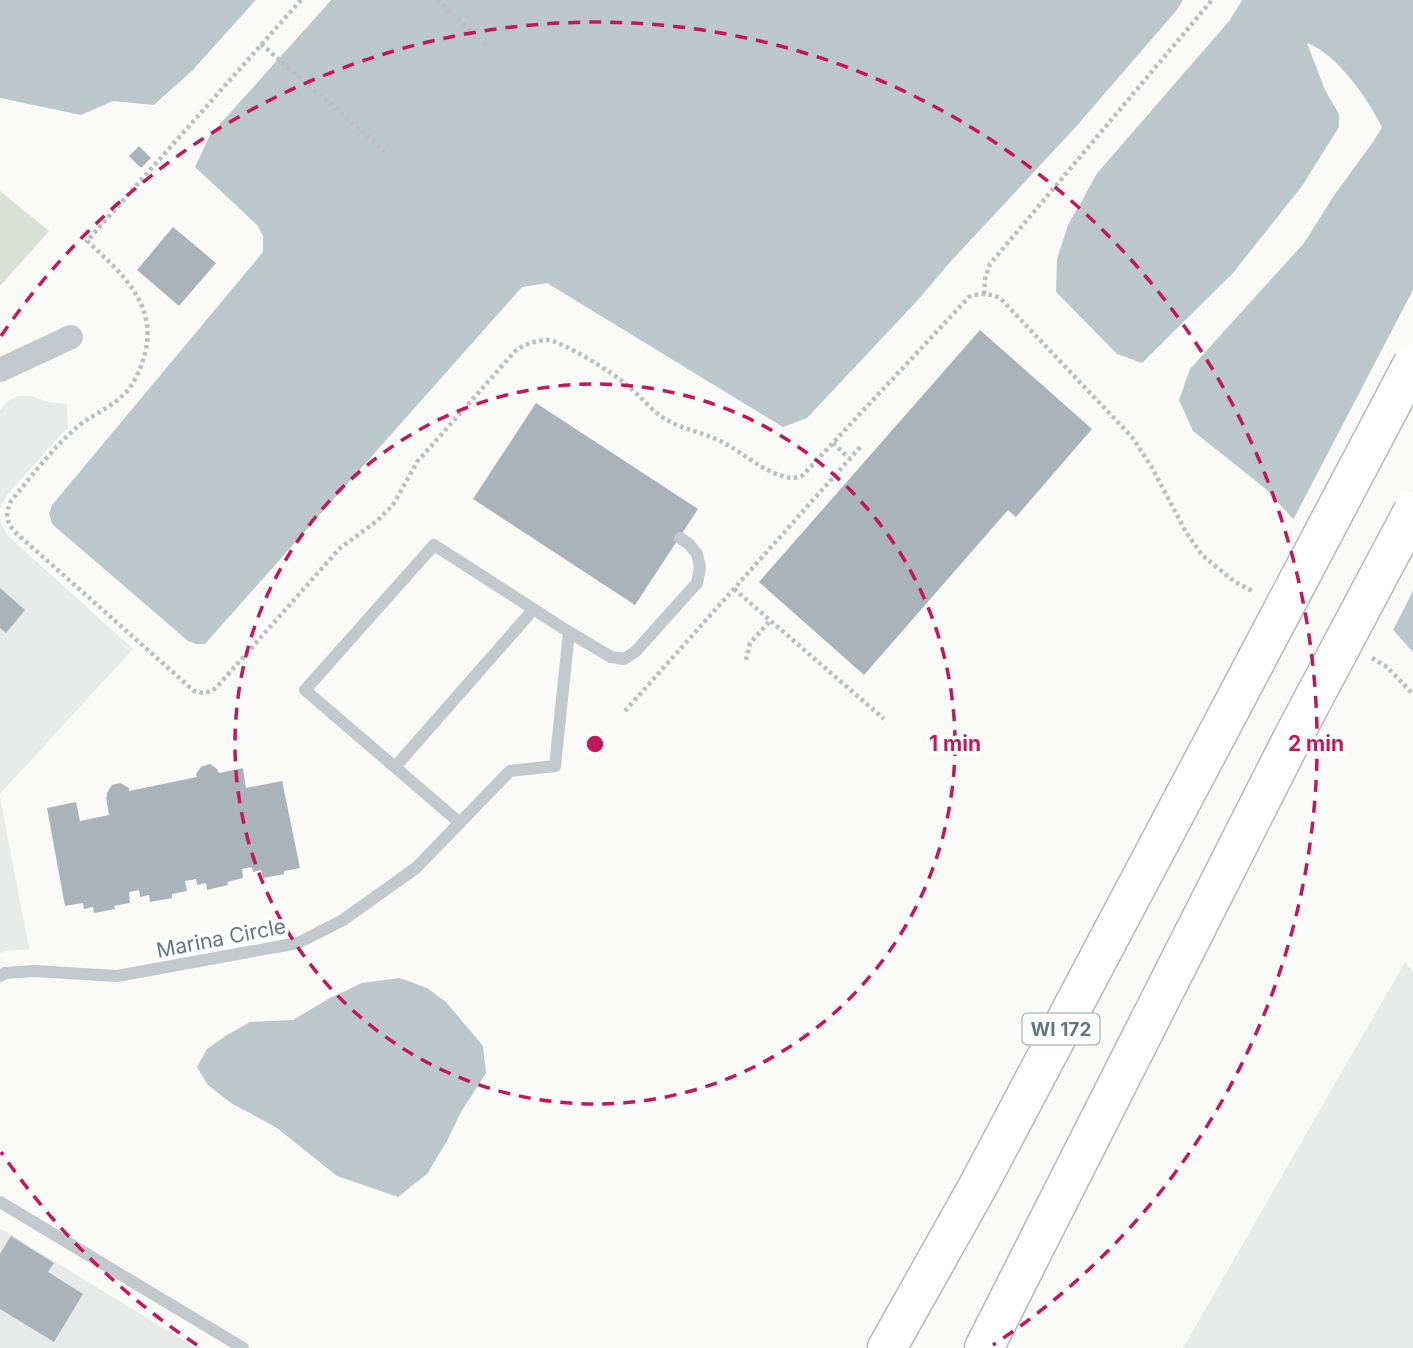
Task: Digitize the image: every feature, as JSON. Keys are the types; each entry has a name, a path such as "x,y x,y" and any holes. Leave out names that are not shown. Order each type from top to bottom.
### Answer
{"highway":[{"name":"WI 172","path":"887,1348 978,1186 1413,363"},
{"path":"984,1348 1292,739 1413,511"}],"street":[{"path":"0,370 71,337"}],"lane":[{"path":"460,823 305,690 434,545 569,632 611,657 624,659 635,652 697,583 700,567 697,554 680,538"},
{"path":"395,767 533,610"},
{"name":"Marina Circle","path":"0,976 5,973 34,971 117,976 298,943 343,920 416,868 510,771 555,766 569,632"},
{"path":"0,1202 243,1348"}],"path":[{"path":"301,0 87,241 130,283 142,304 148,328 147,352 138,375 124,395 75,428 6,510 7,519 15,532 187,686 201,694 216,688 339,549 386,513 406,485 417,462 517,349 529,343 551,340 563,344 624,382 659,415 674,424 722,442 780,476 798,478 969,297 984,294 1000,298 1132,437 1202,555 1235,582 1258,595"},
{"path":"437,0 486,44"},
{"path":"984,294 990,264 1212,0"},
{"path":"261,44 385,151"},
{"path":"833,443 850,459"},
{"path":"625,711 862,445"},
{"path":"0,518 7,519"},
{"path":"734,589 884,719"},
{"path":"746,660 750,643 770,621"},
{"path":"1364,654 1387,667 1413,694"}],"shaded area":[{"path":"0,0 256,0 192,71 154,105 113,101 81,115 0,98"},
{"path":"331,0 1183,0 1076,127 807,418 783,427 547,283 522,287 205,644 196,644 188,641 52,524 49,513 52,505 263,252 263,236 257,225 195,167 210,135"},
{"path":"1242,0 1413,0 1413,652 1266,489 1193,431 1179,400 1190,369 1304,243 1382,127 1360,91 1340,67 1319,49 1307,43 1325,90 1339,114 1339,127 1302,186 1233,273 1142,363 1117,354 1056,292 1057,259 1068,225 1097,173 1229,21"},
{"path":"0,191 49,231 0,286"},
{"path":"18,396 67,404 68,427 7,495 0,509 0,410 8,401"},
{"path":"0,510 1,523 7,535 133,649 0,794"},
{"path":"0,797 29,949 0,953"},
{"path":"1405,962 1413,972 1413,1348 1183,1348"},
{"path":"400,978 427,988 446,1002 483,1046 486,1073 427,1174 398,1197 337,1176 277,1128 231,1103 208,1085 197,1067 207,1049 250,1022 293,1020 362,983"},
{"path":"0,1228 196,1348 0,1348"}],"pier":[{"path":"256,0 259,0 195,74 157,108 154,105 192,71"},
{"path":"326,0 331,0 210,135 202,150 199,148 207,132"},
{"path":"1183,0 1186,1 1180,13 1038,173 1036,170 1076,127"},
{"path":"1238,0 1242,0 1229,21 1097,173 1078,208 1076,205 1095,171 1226,19"},
{"path":"1413,290 1413,591 1392,632 1292,522"}],"building":[{"path":"139,146 151,158 141,168 129,156"},
{"path":"173,227 216,263 179,306 137,270"},
{"path":"980,330 1092,429 1016,517 1008,510 864,675 759,582"},
{"path":"536,403 698,509 635,605 473,499"},
{"path":"0,588 25,610 6,633 0,628"},
{"path":"210,764 219,773 243,768 246,788 282,781 300,868 263,878 261,870 253,872 252,867 242,869 243,878 207,890 206,883 197,885 196,879 185,881 187,891 172,894 172,898 150,902 149,895 140,897 139,890 129,892 130,903 94,913 93,907 84,909 83,903 65,906 47,808 76,802 80,821 109,815 106,797 112,785 120,783 129,788 129,791 197,777 201,767"},
{"path":"11,1236 54,1263 48,1272 83,1294 54,1342 0,1309 0,1254"}]}
